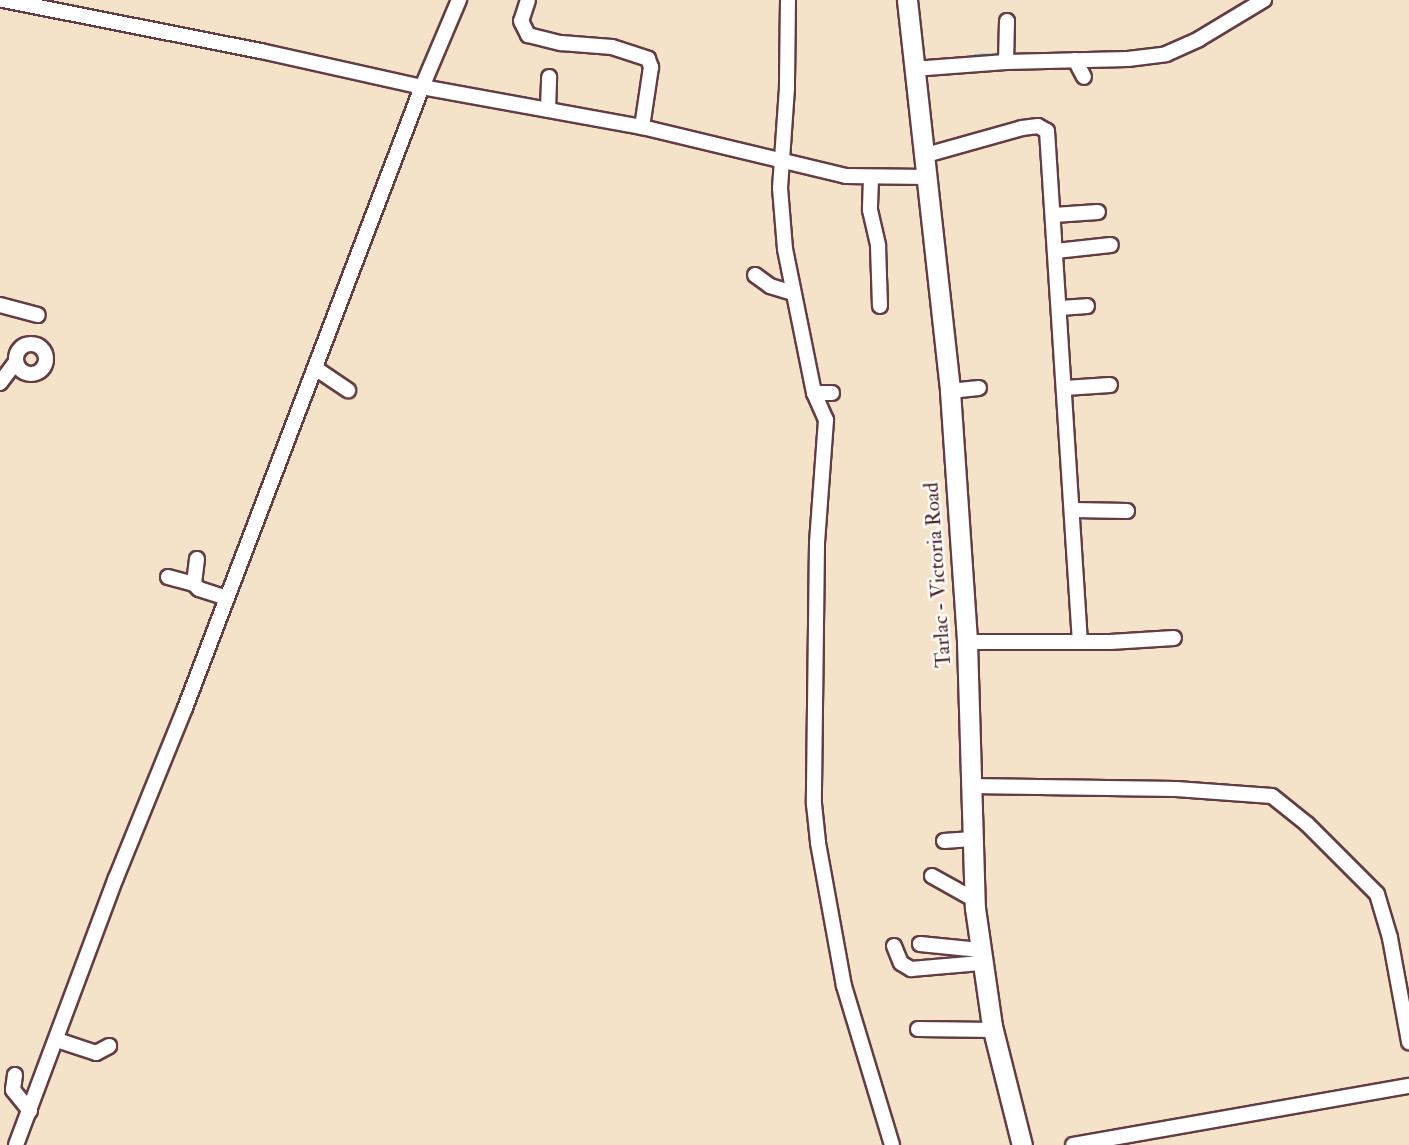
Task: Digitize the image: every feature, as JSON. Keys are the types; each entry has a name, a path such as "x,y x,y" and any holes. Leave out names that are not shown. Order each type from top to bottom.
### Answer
{"main road":[{"name":"Tarlac - Victoria Road","path":"907,0 950,391 967,642 972,839 980,956 994,1030 1022,1145"}],"street":[{"path":"3,0 261,51 422,87 642,127 846,176 928,177"},
{"path":"16,1145 108,899 227,598 422,87 459,0"},
{"path":"528,0 521,21 528,35 561,43 612,47 648,59 651,67 642,127"},
{"path":"788,0 780,188 787,267 814,393 826,420 817,543 813,702 814,804 818,843 844,986 892,1145"},
{"path":"914,69 1166,54 1199,39 1264,0"},
{"path":"1006,62 1007,21"},
{"path":"1075,60 1084,77"},
{"path":"548,110 549,77"},
{"path":"926,155 1022,128 1041,127 1047,131 1050,143 1080,642"},
{"path":"871,178 871,221 878,246 880,306"},
{"path":"1054,215 1098,212"},
{"path":"1056,251 1111,245"},
{"path":"755,275 771,286 793,293"},
{"path":"0,305 38,316"},
{"path":"1060,308 1087,306"},
{"path":"0,383 16,362"},
{"path":"315,368 348,390"},
{"path":"1065,388 1110,384"},
{"path":"950,391 979,388"},
{"path":"814,393 832,393"},
{"path":"1073,510 1127,511"},
{"path":"194,584 197,559"},
{"path":"168,577 194,584 200,589 227,598"},
{"path":"967,642 1080,642 1174,638"},
{"path":"970,786 1176,789 1272,796 1307,824 1377,894 1403,974 1409,1042"},
{"path":"944,841 972,839"},
{"path":"932,876 975,900"},
{"path":"920,944 980,956"},
{"path":"894,946 901,963 911,969 980,956"},
{"path":"918,1029 994,1030"},
{"path":"57,1040 96,1053 109,1046"},
{"path":"15,1075 13,1090 30,1111"},
{"path":"1073,1145 1409,1086"}],"waterway":[{"path":"1086,53 1131,52"},
{"path":"975,56 1001,55"}]}
